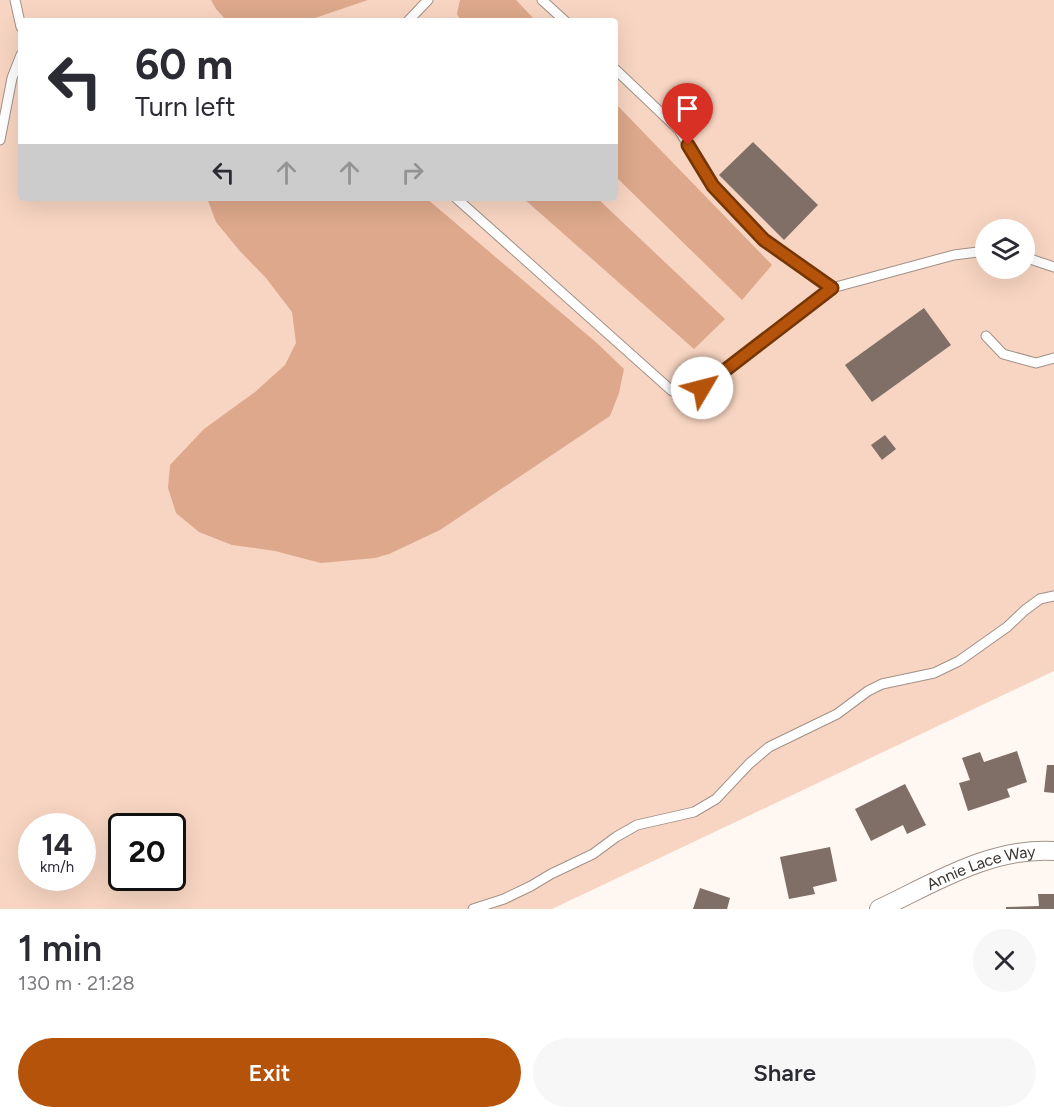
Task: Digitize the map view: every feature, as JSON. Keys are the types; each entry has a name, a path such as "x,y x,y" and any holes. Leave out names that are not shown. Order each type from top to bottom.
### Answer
{"street":[{"name":"Annie Lace Way","path":"879,909 983,861 1014,853 1054,851"}],"lane":[{"path":"15,0 19,18"},
{"path":"411,18 428,0"},
{"path":"542,0 562,18"},
{"path":"0,140 12,78 18,63"},
{"path":"618,72 679,130 713,186 764,240 832,288"},
{"path":"459,201 672,391 702,388 832,288 954,255 975,252"},
{"path":"1035,261 1054,267"},
{"path":"986,336 1003,354 1036,363 1054,358"},
{"path":"473,909 531,886 592,854 638,825 694,812 716,799 749,764 769,747 837,714 882,684 934,673 959,661 1007,627 1040,599 1054,596"}],"shaded area":[{"path":"0,0 1054,0 1054,671 552,909 0,909"},
{"path":"211,0 368,0 315,18 224,18"},
{"path":"460,0 516,0 533,18 459,18 457,14"},
{"path":"618,106 772,265 742,300 618,179"},
{"path":"208,201 430,201 598,344 624,369 619,393 610,416 440,530 389,554 375,558 321,563 275,551 232,545 199,532 176,513 168,488 170,465 204,429 255,392 285,365 296,343 292,312 266,278 216,222"},
{"path":"526,201 600,201 725,319 694,349"}],"building":[{"path":"753,142 818,205 784,240 719,175"},
{"path":"924,308 951,345 872,402 845,365"},
{"path":"885,435 896,449 882,460 871,445"},
{"path":"1017,751 1027,782 1007,789 1010,797 968,811 959,783 970,780 962,758 980,752 984,762"},
{"path":"1047,765 1054,765 1054,793 1044,792"},
{"path":"905,784 926,825 907,834 903,825 871,841 855,809"},
{"path":"830,847 837,881 813,887 815,894 789,899 780,857"},
{"path":"700,888 730,898 727,909 693,909"},
{"path":"1038,894 1054,894 1054,909 1006,909 1006,907 1039,906"}],"route":[{"path":"688,145 713,186 764,240 832,288 702,388"}]}
